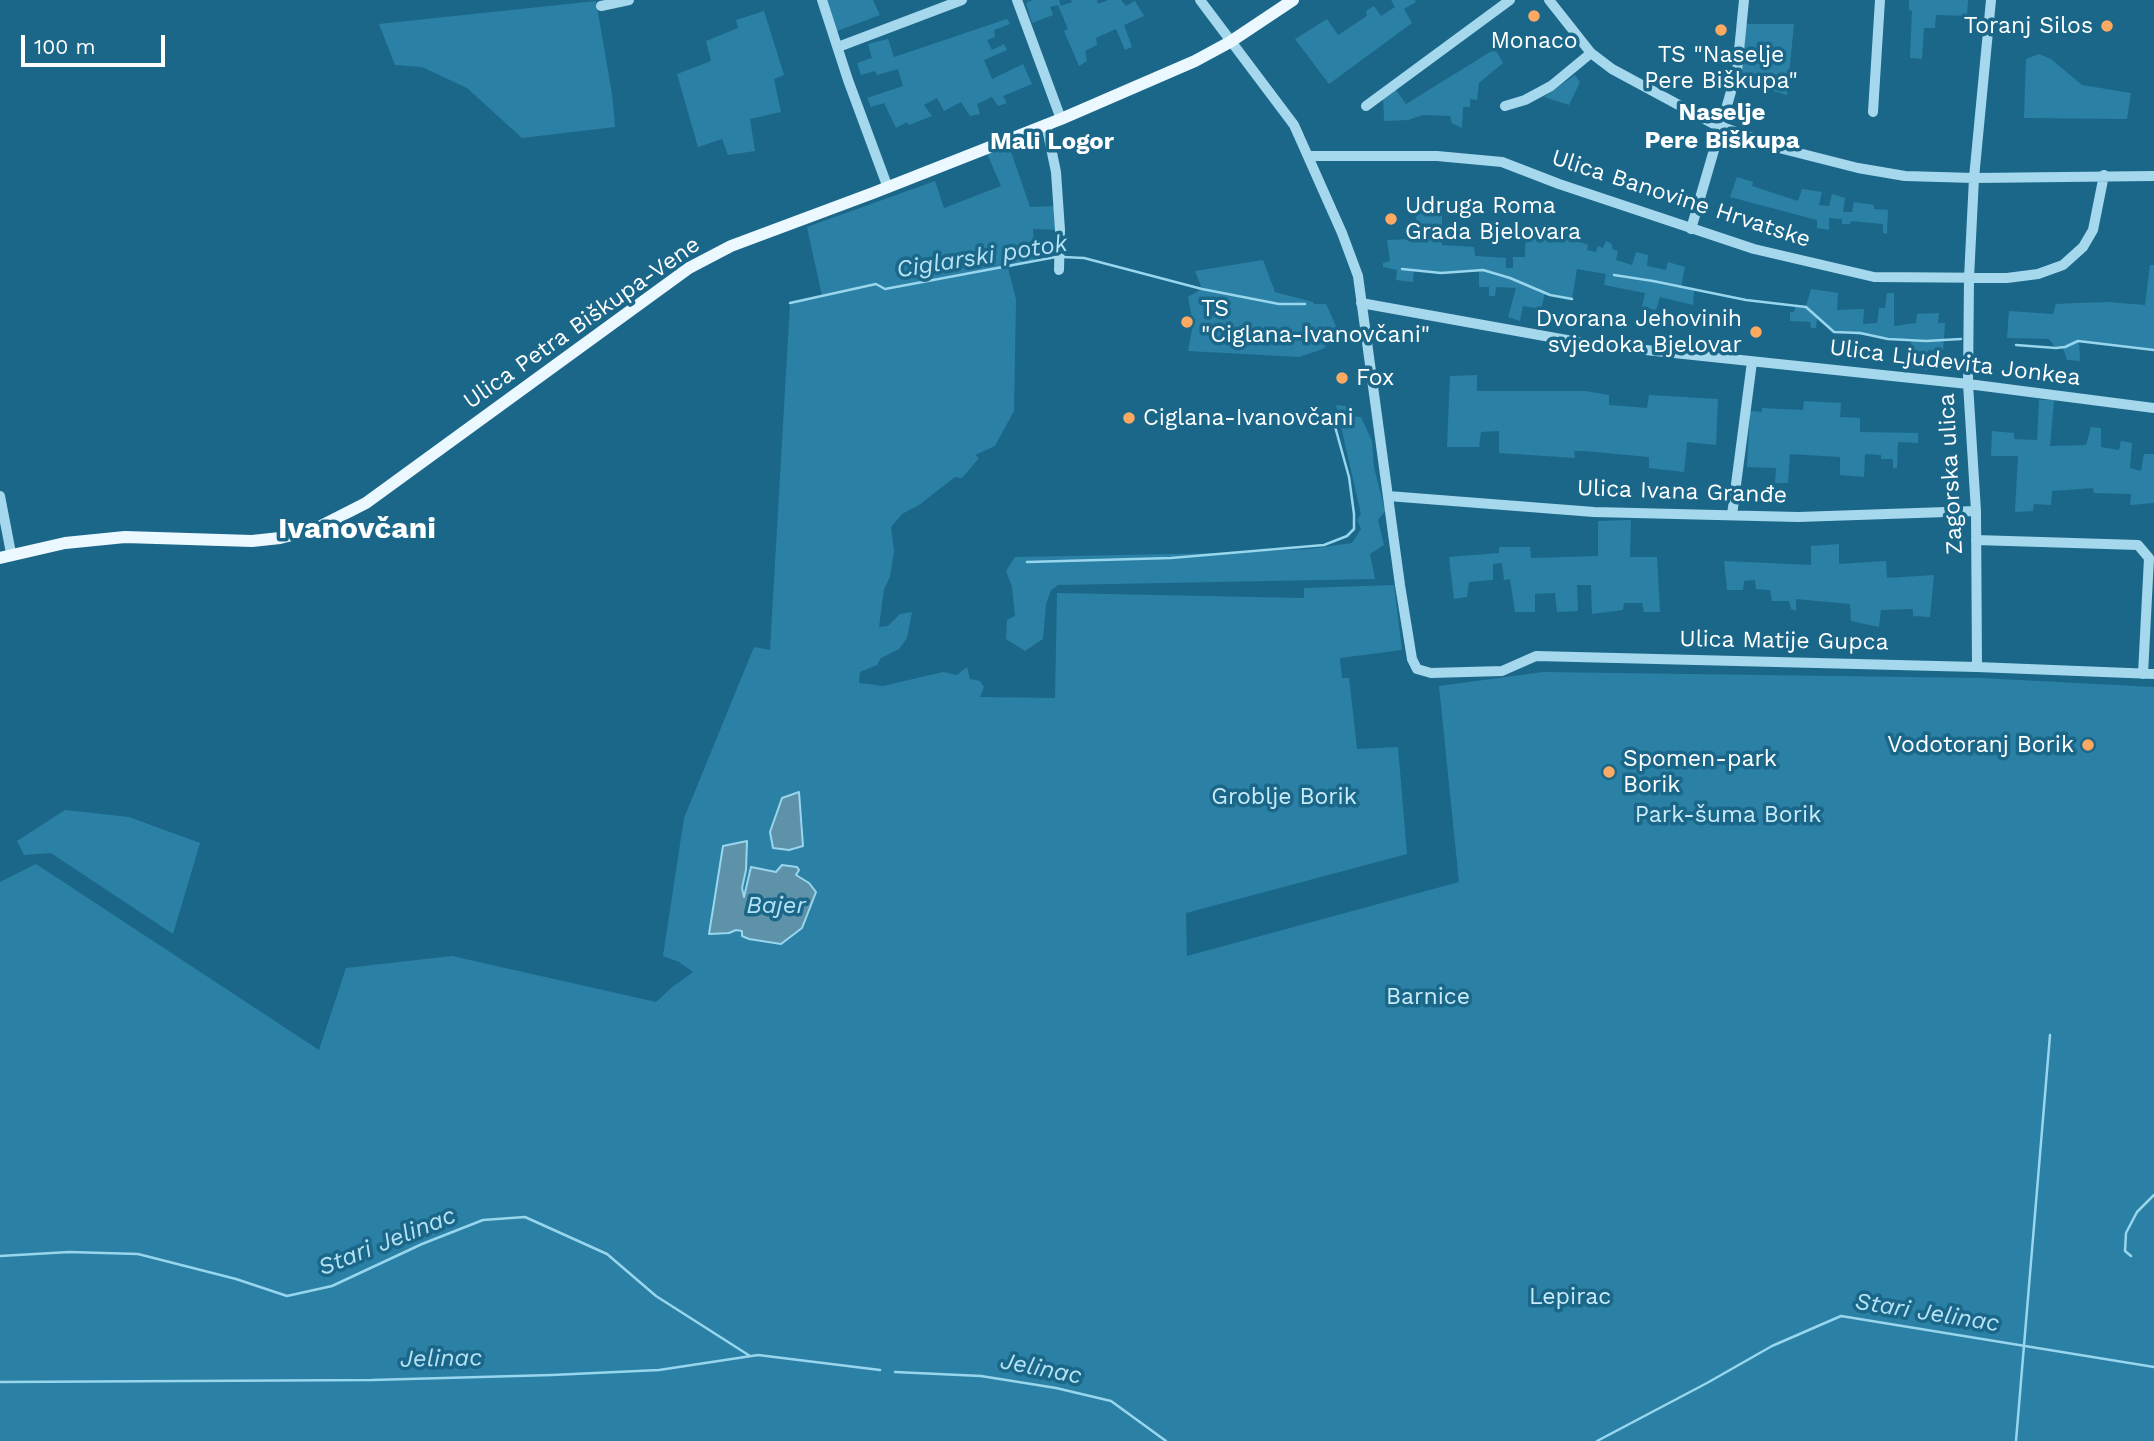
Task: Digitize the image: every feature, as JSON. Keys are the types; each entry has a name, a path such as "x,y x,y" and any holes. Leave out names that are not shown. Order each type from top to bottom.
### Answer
{"main road":[{"name":"Ulica Petra Biškupa-Vene","path":"6,556 65,543 125,537 252,541 280,538 315,529 366,503 689,268 731,246 888,188 1195,61 1230,42 1293,0"}],"street":[{"path":"601,6 629,0"},
{"path":"822,0 888,188"},
{"path":"838,47 962,0"},
{"path":"1017,0 1061,118"},
{"path":"1200,0 1294,125 1356,269 1388,496"},
{"path":"1366,106 1510,0"},
{"path":"1549,0 1591,52 1623,76 1722,127 1783,149 1858,168 1905,176 2154,176"},
{"path":"1691,229 1737,71 1744,0"},
{"path":"1873,112 1880,0"},
{"name":"Zagorska ulica","path":"1977,667 1976,511 1968,384 1969,278 1974,178 1991,0"},
{"path":"1505,106 1525,100 1551,86 1591,52"},
{"path":"1046,124 1056,172 1060,230 1059,270"},
{"name":"Ulica Banovine Hrvatske","path":"1308,156 1437,156 1502,162 1754,249 1874,277 2007,278 2038,274 2063,265 2083,247 2093,230 2104,176"},
{"name":"Ulica Ljudevita Jonkea","path":"1361,303 1589,344 1968,384 2154,408"},
{"path":"1732,515 1752,362"},
{"path":"0,496 6,556"},
{"name":"Ulica Ivana Granđe","path":"1388,496 1594,512 1798,517 1976,511"},
{"name":"Ulica Matije Gupca","path":"1388,496 1412,659 1417,669 1431,673 1502,671 1535,656 2148,674"},
{"path":"1976,540 2138,545 2149,558 2148,674"}],"green space":[{"path":"826,0 873,0 880,15 837,31"},
{"path":"1033,0 1059,0 1061,6 1072,2 1071,0 1097,0 1098,4 1108,0 1121,0 1126,6 1135,1 1144,16 1124,25 1132,47 1125,50 1116,29 1096,38 1097,45 1085,51 1087,61 1079,66 1064,31 1068,29 1058,5 1050,7 1053,15 1032,23 1026,3"},
{"path":"1391,0 1415,0 1416,2 1404,9 1412,23 1329,84 1295,39 1327,19 1338,35 1367,16 1366,11 1374,6 1381,16 1395,7"},
{"path":"1909,0 1968,0 1967,16 1936,15 1935,28 1924,28 1922,59 1910,58 1912,11 1909,10"},
{"path":"596,1 615,127 522,138 467,88 422,67 395,65 379,24"},
{"path":"764,11 784,75 774,79 781,112 750,119 755,151 728,155 722,139 698,147 677,74 711,61 706,41 738,28 736,20"},
{"path":"1007,19 1010,24 994,30 995,37 987,40 992,50 1004,44 1007,50 984,60 992,79 1023,64 1032,84 1003,96 1007,103 998,106 992,97 977,104 980,114 970,116 961,102 944,111 937,98 924,105 932,116 909,125 907,122 896,128 884,103 871,107 867,98 903,86 898,69 877,75 875,71 861,75 857,63 872,58 868,44 888,39 894,57"},
{"path":"1744,24 1794,24 1787,95 1739,81"},
{"path":"1495,49 1503,63 1479,83 1477,100 1470,99 1470,107 1463,107 1462,128 1452,123 1450,116 1423,115 1408,120 1384,121 1383,93 1393,86 1406,104"},
{"path":"2039,54 2051,59 2082,85 2131,93 2127,119 2024,118 2026,59"},
{"path":"1575,75 1580,82 1569,105 1544,97"},
{"path":"1007,140 1030,207 1058,206 1060,230 1033,229 1035,260 1008,268 1016,299 1014,411 995,446 975,455 979,458 962,478 955,477 919,505 902,514 891,527 894,551 890,577 884,589 879,627 888,626 900,614 912,612 907,638 899,649 881,658 877,665 860,672 859,683 883,686 943,672 957,675 967,667 970,679 980,681 984,687 980,697 1055,698 1057,593 1304,598 1304,588 1394,585 1402,650 1340,658 1342,678 1349,678 1357,749 1398,747 1407,854 1186,913 1187,956 1459,882 1439,686 1543,672 1981,678 2154,687 2154,1441 0,1441 0,882 36,864 319,1050 346,968 452,956 656,1002 693,972 679,962 663,956 684,818 754,647 770,650 790,303 822,296 807,227 935,181 944,208 1001,186 985,149"},
{"path":"1737,177 1753,182 1752,186 1798,201 1802,189 1822,192 1819,205 1829,206 1832,194 1845,198 1843,212 1852,212 1854,202 1874,205 1874,209 1888,210 1887,234 1883,233 1883,224 1851,221 1850,224 1842,224 1842,219 1829,218 1829,230 1817,228 1817,220 1730,197"},
{"path":"1417,211 1442,211 1442,245 1474,247 1475,256 1506,258 1506,268 1513,268 1513,257 1525,257 1526,224 1551,226 1551,237 1561,242 1563,236 1570,238 1588,245 1587,250 1596,252 1598,246 1603,248 1606,241 1612,244 1612,249 1618,251 1616,260 1632,265 1636,252 1648,255 1647,266 1666,270 1668,262 1685,267 1681,287 1694,290 1693,305 1660,297 1656,310 1642,307 1645,293 1604,285 1606,274 1577,269 1572,299 1545,293 1541,309 1523,306 1520,321 1508,317 1516,288 1496,287 1495,296 1489,296 1489,287 1479,287 1479,271 1441,273 1414,270 1413,282 1396,280 1397,270 1383,267 1383,263 1390,261 1387,240 1414,239"},
{"path":"1263,260 1275,292 1314,304 1326,304 1339,333 1323,349 1299,357 1188,351 1193,324 1188,297 1202,289 1195,271"},
{"path":"2150,265 2154,265 2154,350 2079,341 2080,361 2067,360 2063,348 2056,348 2049,339 2007,338 2009,311 2053,314 2056,304 2078,303 2145,305"},
{"path":"1811,289 1838,293 1837,310 1864,309 1863,324 1877,323 1879,308 1885,308 1887,293 1894,293 1894,326 1916,323 1917,314 1939,313 1938,323 1945,323 1943,351 1928,350 1927,370 1912,368 1911,340 1834,332 1822,320 1817,319 1816,328 1811,328 1810,322 1790,321 1790,312 1794,312 1796,305 1806,306"},
{"path":"1477,375 1477,391 1585,391 1609,395 1609,405 1647,408 1649,395 1718,399 1716,445 1687,442 1684,472 1649,468 1649,457 1584,451 1574,451 1575,458 1499,453 1499,431 1481,432 1479,447 1447,447 1450,376"},
{"path":"2039,400 2054,400 2050,446 2086,445 2091,427 2101,428 2101,447 2119,450 2121,441 2132,443 2130,468 2141,471 2144,454 2154,454 2154,503 2130,505 2131,494 2094,493 2093,488 2052,491 2051,505 2034,504 2033,511 2015,512 2018,456 1991,456 1992,431 2014,433 2014,439 2037,440"},
{"path":"1804,401 1841,403 1840,417 1860,418 1860,432 1918,433 1918,443 1898,442 1897,468 1893,468 1893,459 1881,459 1881,455 1865,454 1864,477 1840,475 1840,457 1790,454 1788,483 1775,483 1776,468 1747,467 1750,411 1762,412 1762,408 1803,410"},
{"path":"1336,405 1346,406 1349,416 1361,417 1372,441 1374,467 1385,511 1378,520 1384,545 1370,554 1375,579 1058,585 1051,590 1046,604 1043,639 1025,651 1006,639 1007,620 1015,616 1012,587 1006,571 1015,557 1223,553 1309,549 1352,543 1361,529 1357,520 1361,514"},
{"path":"1631,520 1630,557 1657,557 1660,612 1644,612 1642,603 1624,603 1623,610 1592,614 1591,585 1577,585 1578,611 1557,612 1555,593 1535,594 1535,612 1515,612 1510,579 1504,580 1502,563 1493,564 1493,580 1469,582 1467,597 1454,599 1449,557 1499,553 1499,547 1530,547 1531,558 1598,556 1598,521"},
{"path":"1839,544 1839,564 1886,561 1887,578 1934,575 1930,617 1913,616 1913,609 1881,610 1879,627 1851,621 1850,604 1796,599 1796,611 1791,609 1789,601 1772,601 1770,590 1756,589 1755,580 1744,581 1743,590 1727,590 1724,561 1811,565 1811,546"},
{"path":"65,810 129,817 200,843 173,934 51,853 24,855 17,841"}],"water":[{"path":"799,792 803,846 789,850 773,848 770,832 782,798"},
{"name":"Bajer","path":"747,841 742,888 744,897 751,867 776,872 782,865 797,867 799,870 796,875 809,883 816,892 802,928 781,944 749,939 742,936 742,931 736,930 709,934 723,846"}],"waterway":[{"name":"Ciglarski potok","path":"790,303 876,284 885,289 1056,257"},
{"name":"Ciglarski potok","path":"1063,257 1084,258 1202,289 1279,304 1305,304"},
{"name":"Ciglarski potok","path":"1402,269 1441,273 1483,270 1550,295 1572,299"},
{"name":"Ciglarski potok","path":"1614,275 1746,300 1806,307 1834,332 1860,333 1888,339 1961,339"},
{"name":"Ciglarski potok","path":"2016,345 2056,348 2078,341 2154,350"},
{"path":"1027,562 1171,558 1324,545 1347,536 1354,529 1354,514 1349,477 1331,412"},
{"path":"2016,1441 2050,1035"},
{"path":"2131,1256 2125,1251 2126,1233 2137,1212 2154,1195"},
{"name":"Stari Jelinac","path":"0,1256 69,1252 138,1254 236,1279 287,1296 332,1286 422,1244 483,1220 525,1217 607,1254 656,1296 750,1356"},
{"name":"Stari Jelinac","path":"1597,1441 1772,1346 1841,1316 2154,1367"},
{"name":"Jelinac","path":"0,1382 372,1380 552,1375 659,1370 758,1355 880,1370"},
{"name":"Jelinac","path":"895,1372 981,1376 1056,1388 1111,1401 1166,1441"}],"place":[{"name":"Monaco","path":"1534,16"},
{"name":"Toranj Silos","path":"2107,26"},
{"name":"TS \"Naselje Pere Biškupa\"","path":"1721,30"},
{"name":"Udruga Roma Grada Bjelovara","path":"1391,219"},
{"name":"TS \"Ciglana-Ivanovčani\"","path":"1187,322"},
{"name":"Dvorana Jehovinih svjedoka Bjelovar","path":"1756,332"},
{"name":"Fox","path":"1342,378"},
{"name":"Ciglana-Ivanovčani","path":"1129,418"},
{"name":"Vodotoranj Borik","path":"2088,745"},
{"name":"Spomen-park Borik","path":"1609,772"}],"district":[{"name":"Naselje Pere Biškupa","path":"1722,127"},
{"name":"Mali Logor","path":"1052,142"},
{"name":"Ivanovčani","path":"357,529"}],"park label":[{"name":"Groblje Borik","path":"1284,797"},
{"name":"Park-šuma Borik","path":"1728,815"},
{"name":"Barnice","path":"1428,997"},
{"name":"Lepirac","path":"1570,1297"}]}
